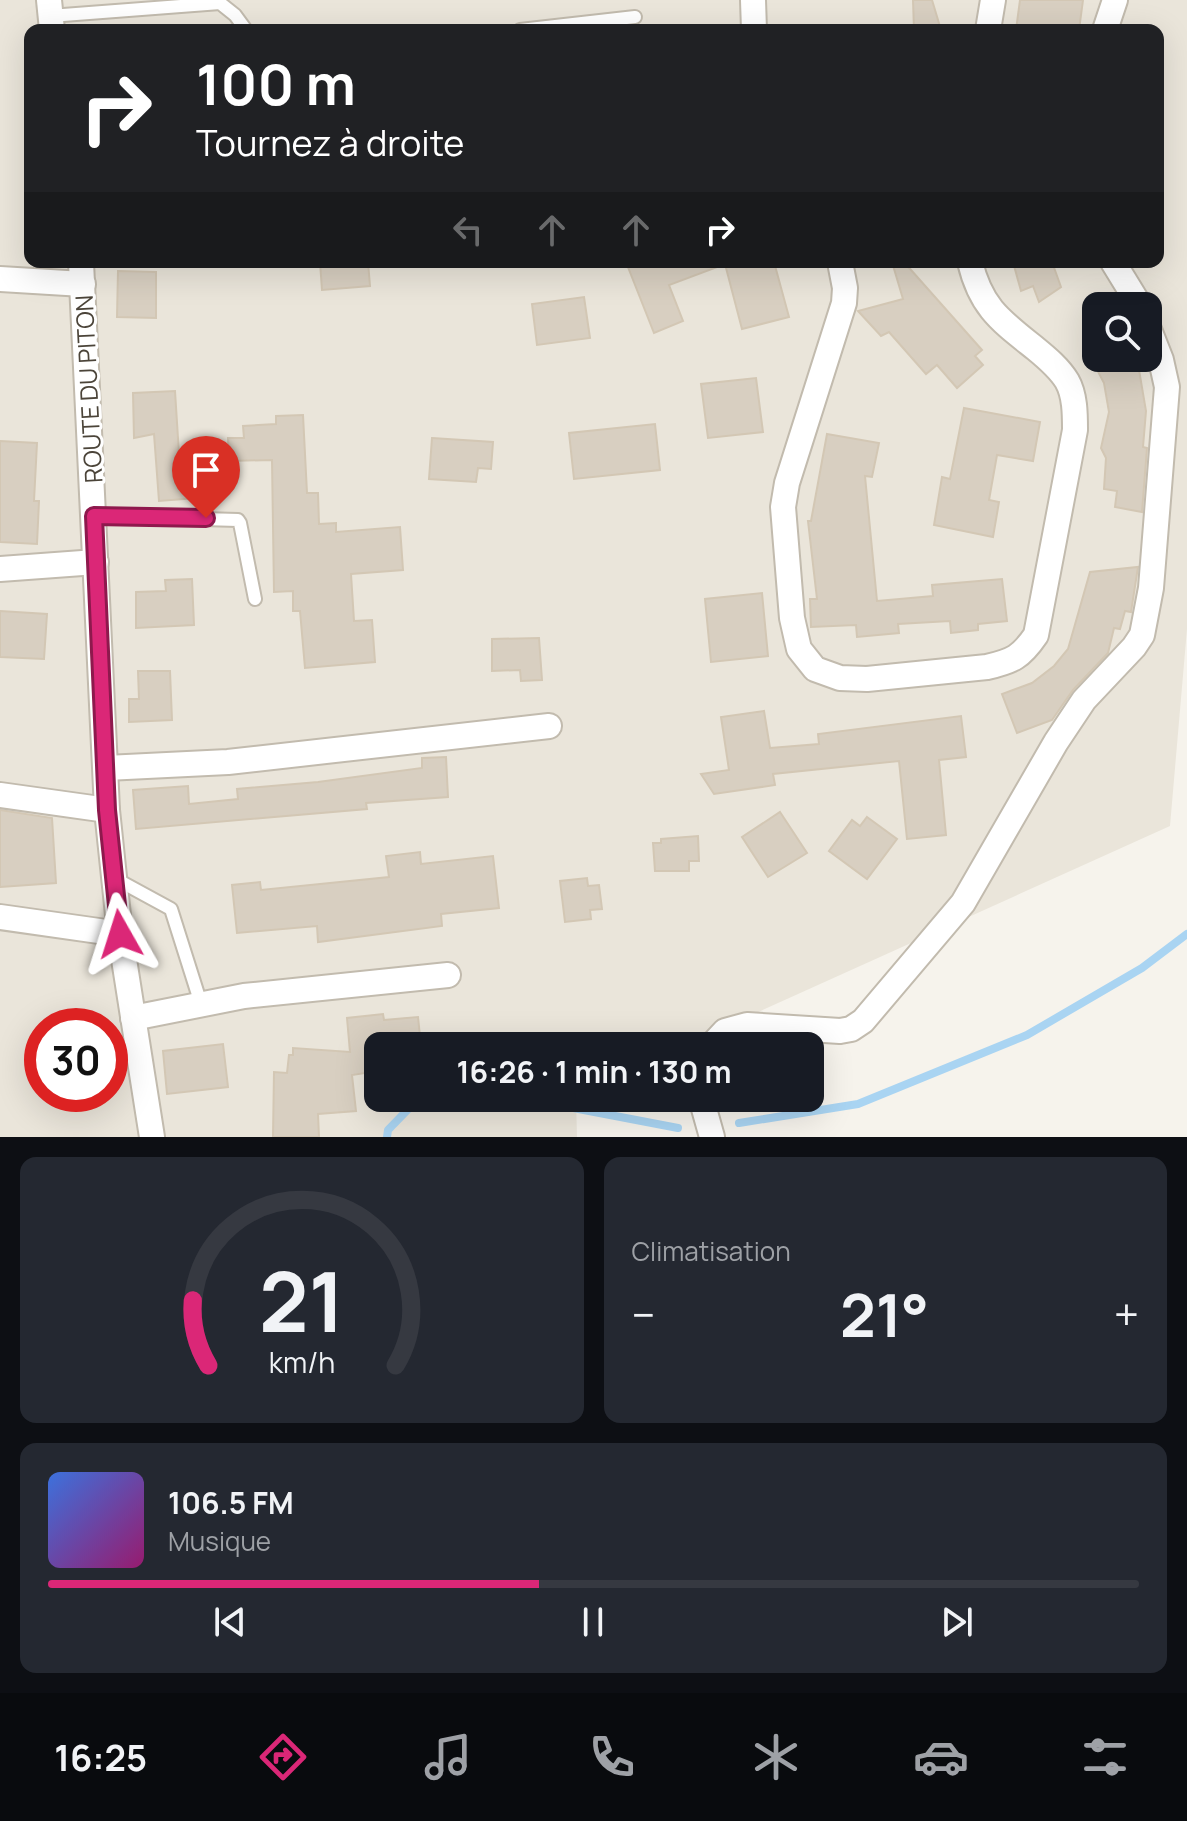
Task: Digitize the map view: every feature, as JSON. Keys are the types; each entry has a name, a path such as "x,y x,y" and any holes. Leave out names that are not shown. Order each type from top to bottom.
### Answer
{"street":[{"path":"753,0 754,24"},
{"path":"989,24 993,0"},
{"path":"1107,24 1115,0"},
{"path":"841,268 844,303 787,483 783,507 784,531 792,618 799,649 815,669 840,678 867,679 1006,663 1024,653 1036,635 1075,430 1074,405 1068,382 1051,361 1001,321 983,302 972,268"},
{"path":"1117,268 1131,292"},
{"path":"0,279 82,273"},
{"name":"ROUTE DU PITON","path":"82,273 107,810 120,934 152,1137"},
{"path":"724,1032 747,1025 840,1031 851,1029 863,1021 963,903 1056,742 1084,700 1142,635 1151,588 1167,387 1162,364"},
{"path":"0,569 96,562"},
{"path":"106,768 228,762 549,726"},
{"path":"0,795 107,810"},
{"path":"0,917 120,934"},
{"path":"133,1018 244,996 448,975"},
{"path":"705,1112 712,1137"}],"lane":[{"path":"50,15 220,3 242,24"},
{"path":"573,24 635,17"},
{"path":"94,516 238,520 255,599"},
{"path":"114,878 171,909 201,1004"}],"shaded area":[{"path":"0,0 1187,0 1187,629 1170,826 714,1032 364,1032 364,1112 576,1112 577,1137 0,1137"}],"building":[{"path":"913,0 932,0 939,24 914,24"},
{"path":"1020,0 1083,0 1080,24 1017,24"},
{"path":"320,268 368,268 370,286 322,290"},
{"path":"628,268 714,268 669,285 683,321 654,333"},
{"path":"726,268 776,268 789,317 742,329"},
{"path":"894,268 909,268 982,350 975,356 983,365 957,388 937,365 926,374 889,332 881,336 858,311 903,299"},
{"path":"1015,268 1054,268 1061,287 1039,302 1033,286 1021,291"},
{"path":"118,271 156,272 156,318 117,317"},
{"path":"584,297 590,338 537,345 532,304"},
{"path":"1098,372 1139,372 1146,411 1143,447 1147,448 1142,512 1115,507 1117,491 1104,489 1106,458 1101,448 1109,412 1104,383"},
{"path":"756,378 763,432 708,438 701,384"},
{"path":"175,391 179,454 205,452 209,497 159,501 154,434 134,438 133,393"},
{"path":"964,408 1040,422 1033,461 997,455 989,500 999,502 993,537 934,525 942,477 950,479"},
{"path":"303,415 307,493 318,493 319,524 336,523 336,532 400,527 403,570 351,574 354,621 372,620 375,662 305,668 300,611 293,611 293,591 274,592 272,460 229,461 228,438 244,438 243,426 276,424 276,416"},
{"path":"655,424 660,470 574,479 569,433"},
{"path":"827,434 879,443 872,477 865,476 877,601 933,596 932,585 1002,579 1007,621 978,624 978,630 951,633 950,621 898,624 899,633 857,637 856,625 811,627 810,599 817,599 808,521 811,521"},
{"path":"432,438 493,442 491,469 478,468 476,482 429,479"},
{"path":"0,441 37,443 34,501 39,501 37,544 0,542"},
{"path":"1138,567 1131,612 1125,611 1120,629 1114,628 1108,653 1073,690 1052,720 1017,733 1002,694 1032,683 1054,666 1068,649 1090,572"},
{"path":"192,579 194,625 136,628 136,592 166,591 165,580"},
{"path":"762,593 768,656 711,662 705,599"},
{"path":"0,611 47,614 44,659 0,657"},
{"path":"539,638 542,680 521,681 520,670 492,671 492,639"},
{"path":"138,671 170,671 172,720 129,722 129,699 139,699"},
{"path":"764,711 770,748 819,744 818,734 961,716 966,757 939,760 946,835 907,839 899,761 773,774 775,785 714,794 701,774 729,770 721,717"},
{"path":"446,757 448,797 366,803 367,809 136,829 133,790 188,786 189,804 238,799 237,789 422,768 422,758"},
{"path":"0,810 52,818 56,883 0,887"},
{"path":"780,812 807,853 768,877 742,837"},
{"path":"867,817 897,839 867,879 829,851 852,820 860,826"},
{"path":"698,836 699,861 689,861 689,871 655,871 653,843 661,843 661,839"},
{"path":"420,852 421,864 493,856 499,908 441,914 442,926 318,942 317,926 237,933 232,885 260,882 261,890 389,877 386,856"},
{"path":"587,878 588,886 599,885 602,909 590,910 591,919 565,922 560,881"},
{"path":"383,1014 384,1020 418,1017 420,1032 364,1032 364,1073 352,1075 356,1111 318,1114 319,1137 273,1137 274,1072 287,1073 293,1048 350,1052 347,1018"},
{"path":"223,1044 228,1087 167,1094 163,1051"}],"waterway":[{"path":"739,1123 858,1104 1027,1035 1142,968 1187,934"},
{"path":"387,1137 388,1130 405,1112"},
{"path":"594,1112 678,1128"}],"route":[{"path":"120,934 107,810 94,516 206,518"}]}
